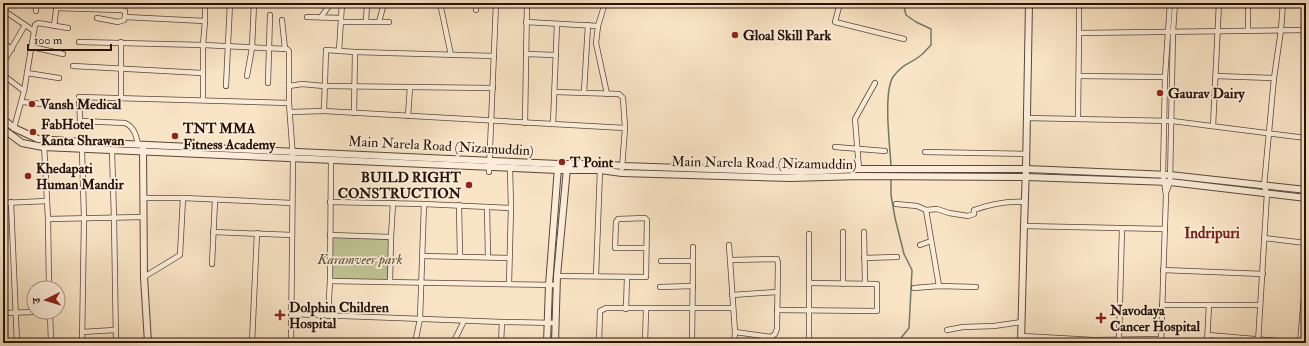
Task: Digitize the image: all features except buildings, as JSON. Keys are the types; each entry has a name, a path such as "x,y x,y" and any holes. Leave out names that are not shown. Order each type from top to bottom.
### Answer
{"street":[{"path":"36,3 36,10"},
{"path":"203,100 202,73 205,3"},
{"path":"226,86 230,3"},
{"path":"247,76 252,48 254,3"},
{"path":"321,17 331,3"},
{"path":"340,51 342,3"},
{"path":"366,3 366,22"},
{"path":"379,22 384,3"},
{"path":"440,3 451,55"},
{"path":"475,3 476,10"},
{"path":"489,167 496,3"},
{"path":"525,122 527,3"},
{"path":"605,3 598,26 596,43 607,94"},
{"path":"840,3 836,22 904,40"},
{"path":"1029,3 1022,340 1066,341 1119,339 1161,341 1166,195 1167,182 1170,175 1172,121 1170,3"},
{"path":"1078,3 1080,33 1078,118"},
{"path":"1167,182 1163,175 1165,77 1170,31 1175,3"},
{"path":"1213,126 1219,3"},
{"path":"1248,3 1248,30"},
{"path":"1258,341 1267,193 1264,186 1274,78 1281,30 1283,3"},
{"path":"54,26 56,5 125,11 124,20 118,22 98,18"},
{"path":"3,10 34,31"},
{"path":"268,83 270,15"},
{"path":"125,17 205,21"},
{"path":"307,17 366,22 389,22"},
{"path":"282,20 285,49"},
{"path":"526,22 598,26"},
{"path":"14,128 22,102 35,25 38,23 68,28"},
{"path":"553,124 557,24"},
{"path":"584,92 588,25"},
{"path":"3,63 25,26"},
{"path":"1080,33 1306,30"},
{"path":"79,42 203,45 285,49 289,51 289,103 294,158 292,203 291,343"},
{"path":"121,42 121,98"},
{"path":"3,43 12,49"},
{"path":"32,47 64,54"},
{"path":"324,112 326,50 494,56"},
{"path":"354,113 353,86 355,52"},
{"path":"526,54 556,55"},
{"path":"74,66 202,73"},
{"path":"27,73 59,78"},
{"path":"3,75 24,91"},
{"path":"1079,76 1165,77"},
{"path":"1216,76 1274,78"},
{"path":"859,169 855,119 875,83"},
{"path":"289,86 302,84 324,86 492,88"},
{"path":"408,116 410,87"},
{"path":"555,92 619,94 623,98 625,128 622,169"},
{"path":"148,343 144,277 143,152 136,134 130,126 125,123 80,121 79,97 289,103"},
{"path":"22,102 54,106"},
{"path":"290,112 354,113 625,128"},
{"path":"1027,118 1164,120 1306,138"},
{"name":"Main Narela Road (Nizamuddin)","path":"3,119 14,128 38,139 293,151 489,167 567,167 600,164 622,169 791,178 883,176 1026,177 1167,182 1306,198"},
{"name":"Main Narela Road (Nizamuddin)","path":"3,129 22,143 44,148 510,168 558,167"},
{"path":"44,139 48,219 49,280"},
{"path":"835,147 885,151"},
{"path":"82,149 84,219 82,343"},
{"path":"112,151 116,343"},
{"path":"925,152 1027,154"},
{"path":"328,316 330,281 331,160"},
{"path":"547,343 549,285 558,167"},
{"path":"555,343 557,276 567,167"},
{"name":"Main Narela Road (Nizamuddin)","path":"567,167 600,170 622,169 801,172 859,169 1026,169 1170,175 1306,190"},
{"path":"508,284 511,208 510,168"},
{"path":"596,276 600,170"},
{"path":"143,198 183,198 292,203"},
{"path":"144,277 180,255 183,198"},
{"path":"212,264 215,200"},
{"path":"3,203 47,201"},
{"path":"896,204 917,206 926,210 937,209 949,213 968,216 974,214 974,210 987,205 1008,201 1025,202"},
{"path":"11,202 17,343"},
{"path":"330,202 459,205 511,208"},
{"path":"390,282 393,203"},
{"path":"415,343 420,319 424,204"},
{"path":"459,205 460,256"},
{"path":"487,207 488,257"},
{"path":"926,210 940,286"},
{"path":"48,219 144,217"},
{"path":"557,276 646,277 647,220 645,218 618,219 616,222 615,248 646,248"},
{"path":"1024,226 1165,229"},
{"path":"1119,339 1122,228"},
{"path":"213,232 292,235"},
{"path":"843,232 843,284"},
{"path":"864,232 865,284"},
{"path":"252,343 257,233"},
{"path":"809,234 809,343"},
{"path":"330,235 391,237"},
{"path":"1264,238 1306,243"},
{"path":"920,245 931,241"},
{"path":"729,245 732,308 735,332 734,343"},
{"path":"692,343 693,247"},
{"path":"423,256 509,258"},
{"path":"864,258 897,257"},
{"path":"730,260 777,259 777,329 775,334 771,337 735,332"},
{"path":"661,261 693,261"},
{"path":"1163,270 1263,274"},
{"path":"1208,335 1258,341 1300,343 1306,274"},
{"path":"626,309 627,276"},
{"path":"330,281 557,285"},
{"path":"777,310 877,311 878,284 810,283"},
{"path":"660,287 693,286"},
{"path":"914,288 940,286 976,287"},
{"path":"732,294 777,292"},
{"path":"1162,305 1260,305"},
{"path":"1207,343 1210,305"},
{"path":"599,343 600,311 606,308 732,308"},
{"path":"645,343 646,309"},
{"path":"3,313 26,312"},
{"path":"291,314 556,323"},
{"path":"50,320 51,343"},
{"path":"452,343 464,321"},
{"path":"501,343 502,322"},
{"path":"946,330 963,326 994,326 1022,322"},
{"path":"82,332 115,330"}],"green space":[{"name":"Karamveer park","path":"332,237 389,239 388,280 332,279"}],"waterway":[{"path":"891,166 888,107 890,85 893,77 900,69 920,56 931,45 931,29 916,22 906,15 904,7 906,3"},
{"path":"891,178 891,195 895,218 904,254 912,270 909,328 897,343"}],"place":[{"name":"Gloal Skill Park","path":"735,35"},
{"name":"Gaurav Dairy","path":"1160,93"},
{"name":"Vansh Medical","path":"32,104"},
{"name":"FabHotel Kanta Shrawan","path":"33,132"},
{"name":"TNT MMA Fitness Academy","path":"175,136"},
{"name":"T Point","path":"562,162"},
{"name":"Khedapati Human Mandir","path":"28,176"},
{"name":"BUILD RIGHT CONSTRUCTION","path":"469,185"},
{"name":"Dolphin Children Hospital","path":"280,315"},
{"name":"Navodaya Cancer Hospital","path":"1101,318"}],"district":[{"name":"Indripuri","path":"1212,233"}]}
